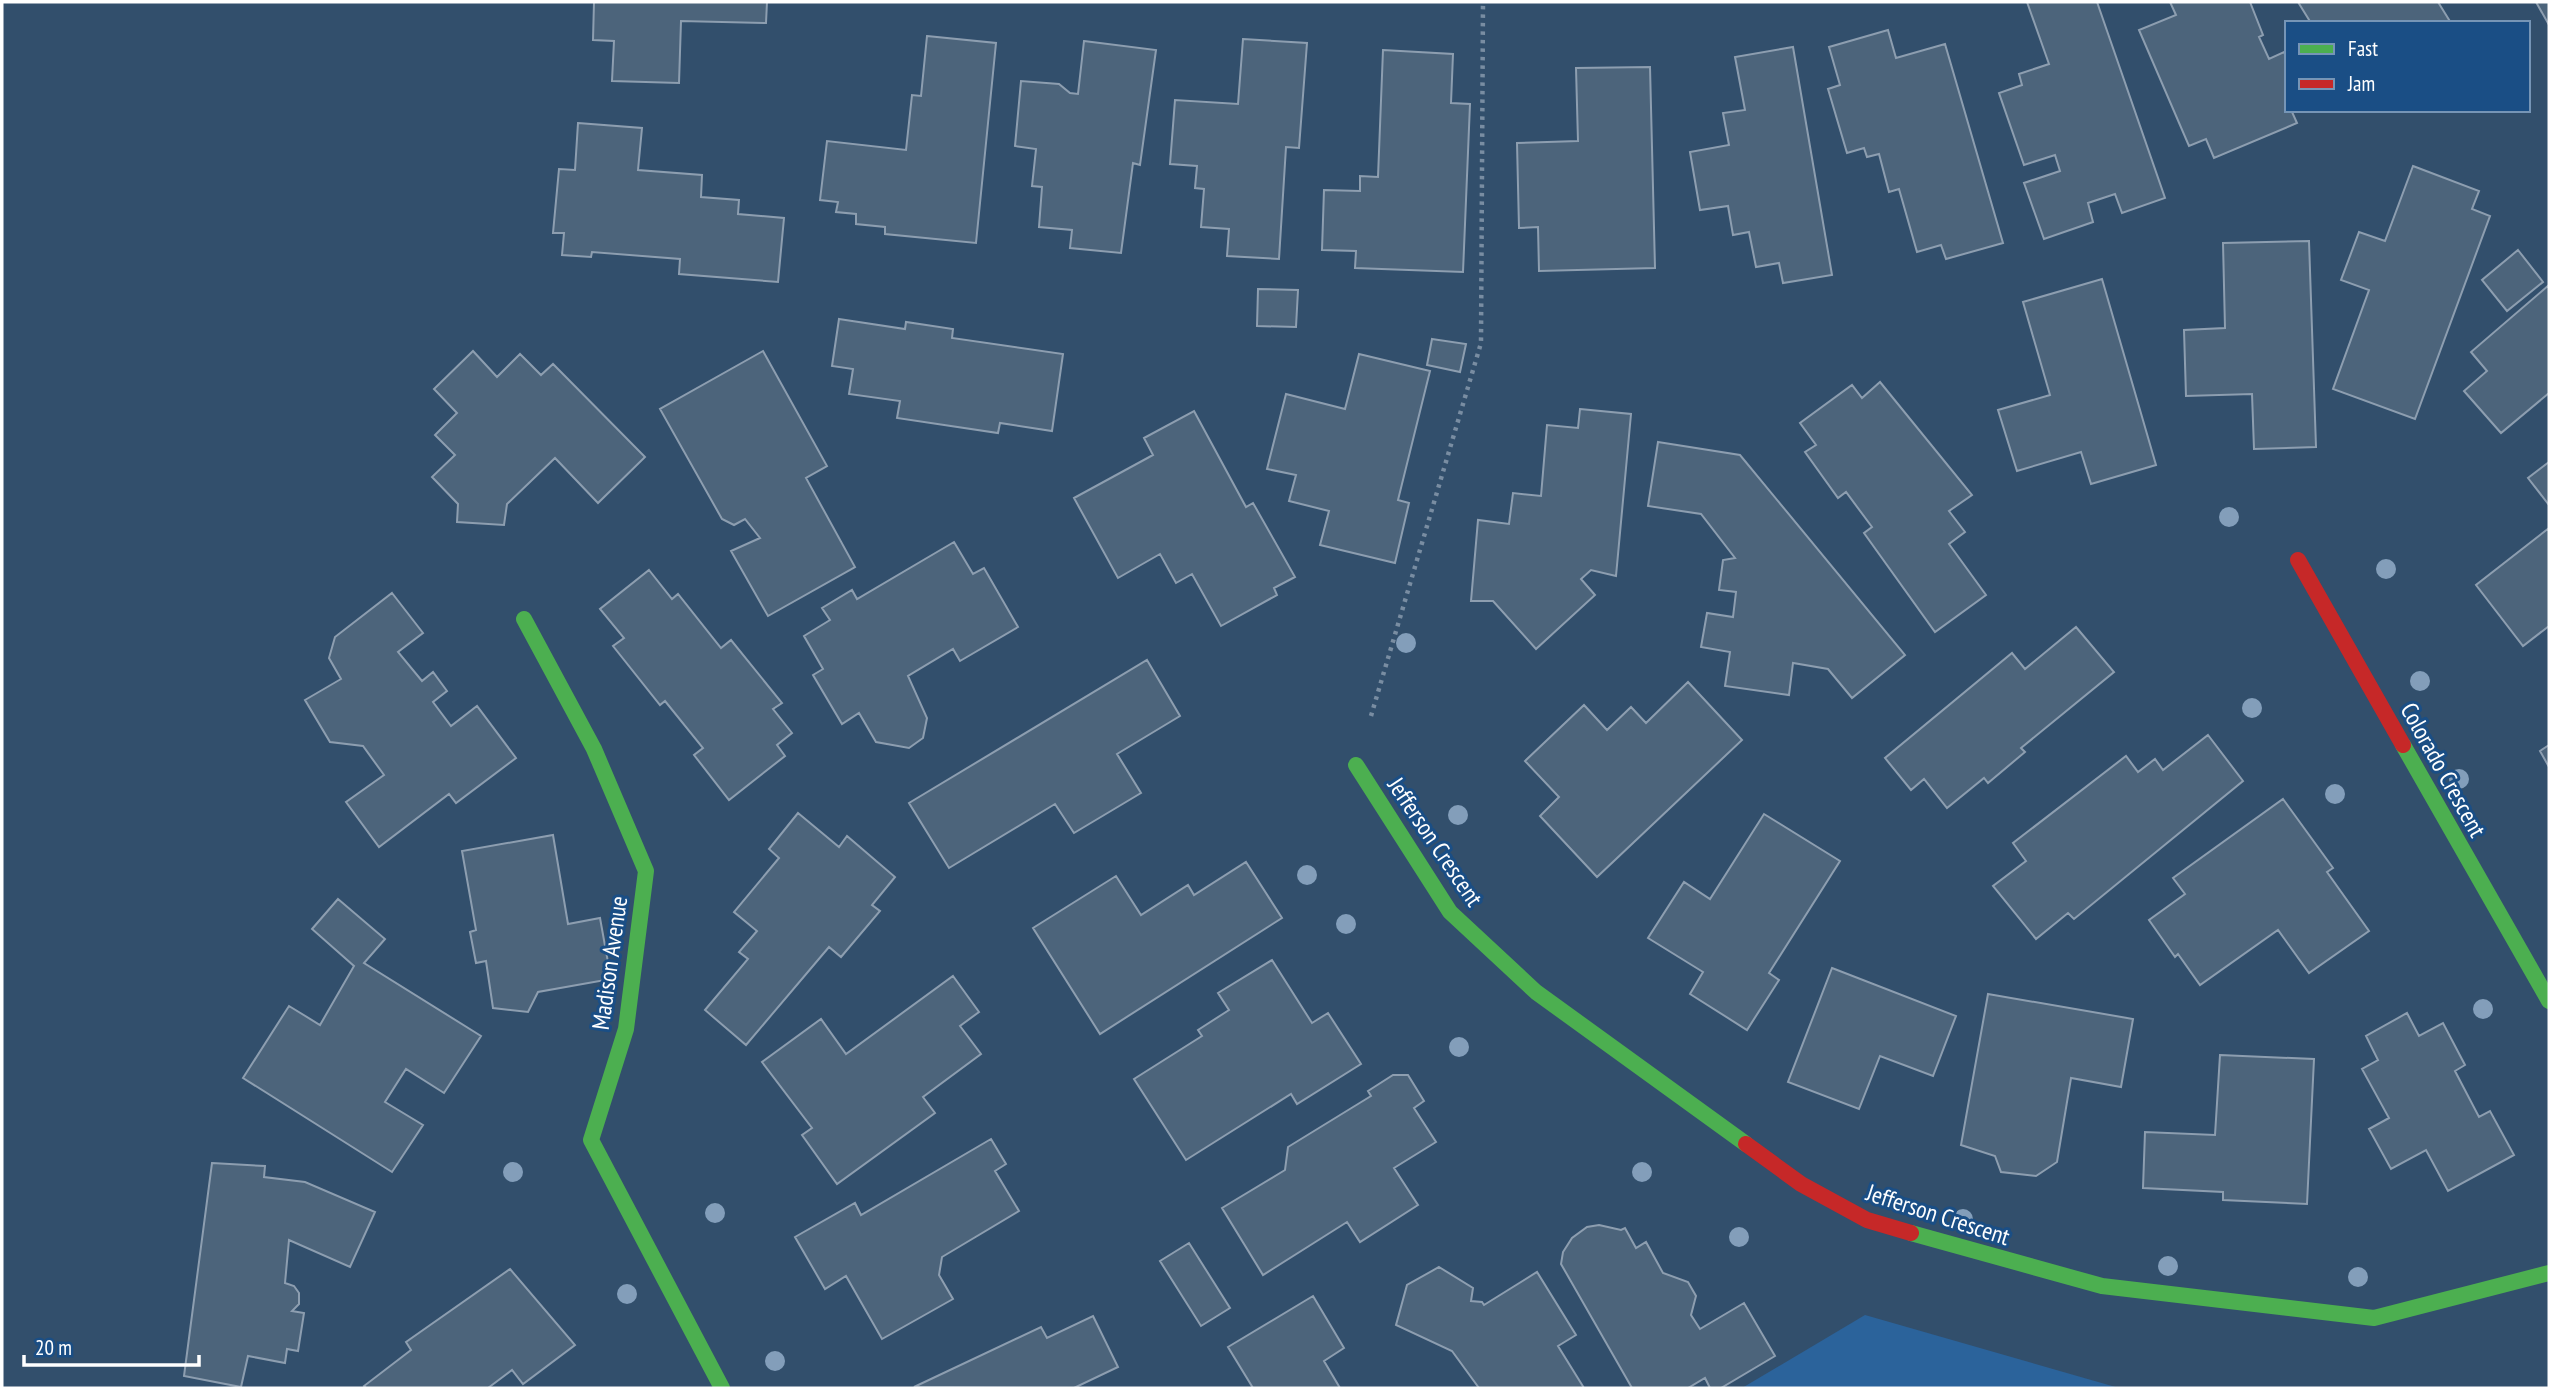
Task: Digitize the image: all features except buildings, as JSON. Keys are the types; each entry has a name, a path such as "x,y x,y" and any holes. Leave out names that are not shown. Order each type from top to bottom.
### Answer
{"street":[{"name":"Colorado Crescent","path":"2298,560 2549,1001"},
{"name":"Madison Avenue","path":"524,620 594,749 646,871 626,1029 590,1140 722,1388"},
{"name":"Jefferson Crescent","path":"1356,765 1450,912 1536,992 1801,1184 1867,1220 2102,1286 2374,1318 2549,1273"}],"path":[{"path":"1356,765 1481,343 1483,2"}],"shaded area":[{"path":"1865,1315 2119,1388 1742,1388"}],"traffic: fast":[{"path":"524,619 594,749 646,871 626,1029 591,1140 722,1388"},
{"path":"2403,745 2549,1001"},
{"path":"1356,765 1450,912 1536,992 1746,1144"},
{"path":"1911,1233 2102,1286 2374,1318 2549,1273"}],"traffic: jam":[{"path":"2298,560 2403,745"},
{"path":"1746,1144 1801,1184 1867,1220 1911,1233"}]}
